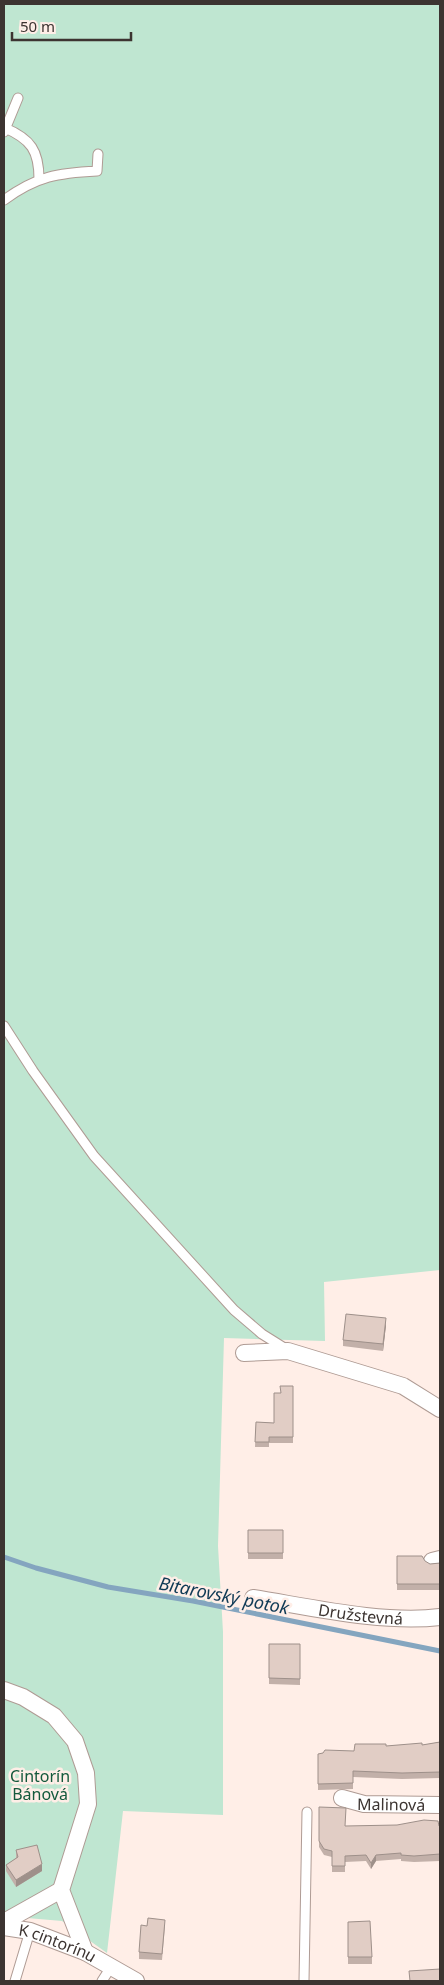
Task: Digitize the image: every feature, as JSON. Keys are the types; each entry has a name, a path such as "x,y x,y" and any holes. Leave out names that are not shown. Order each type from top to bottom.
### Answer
{"street":[{"path":"244,1353 288,1351 403,1386 440,1408"},
{"name":"Družstevná","path":"252,1598 404,1619 440,1617"},
{"path":"4,1690 23,1697 54,1716 75,1740 86,1773 88,1804 61,1890 86,1952"},
{"name":"Malinová","path":"342,1798 364,1804 440,1805"},
{"path":"4,1922 61,1890"},
{"name":"K cintorínu","path":"4,1927 30,1931 86,1952 136,1981"}],"lane":[{"path":"18,98 4,130 19,134 33,148 40,161 39,179"},
{"path":"4,200 16,191 39,179 69,173 97,171 98,154"},
{"path":"4,1026 33,1071 94,1156 234,1310 262,1334 288,1351"},
{"path":"304,1981 307,1812"},
{"path":"15,1981 30,1931"},
{"path":"102,1981 110,1967"}],"green space":[{"name":"Cintorín Bánová","path":"4,4 440,4 440,1270 324,1282 325,1341 224,1338 218,1546 223,1632 223,1815 123,1811 107,1953 62,1921 4,1916"}],"building":[{"path":"346,1314 386,1318 383,1344 343,1340"},
{"path":"280,1386 293,1386 293,1437 269,1437 269,1442 255,1442 256,1422 274,1423 274,1393 281,1393"},
{"path":"248,1530 283,1530 283,1553 248,1553"},
{"path":"397,1556 422,1556 430,1564 440,1563 440,1584 397,1584"},
{"path":"269,1644 300,1644 300,1679 269,1678"},
{"path":"440,1742 440,1772 353,1771 353,1783 318,1784 318,1754 323,1753 325,1750 354,1751 355,1744 386,1744 386,1746 422,1743 422,1745"},
{"path":"319,1807 346,1808 345,1826 397,1825 424,1820 438,1821 440,1826 440,1854 414,1856 401,1855 401,1853 376,1855 371,1863 366,1855 345,1856 345,1866 332,1866 332,1851 324,1849 319,1841"},
{"path":"37,1845 42,1864 16,1880 6,1865 18,1857 16,1850"},
{"path":"148,1918 165,1920 162,1954 139,1952 141,1925 147,1926"},
{"path":"370,1921 372,1957 348,1957 348,1922"},
{"path":"440,1969 440,1981 410,1981 409,1971"}],"waterway":[{"name":"Bitarovský potok","path":"4,1557 36,1568 108,1587 193,1601 440,1651"}]}
